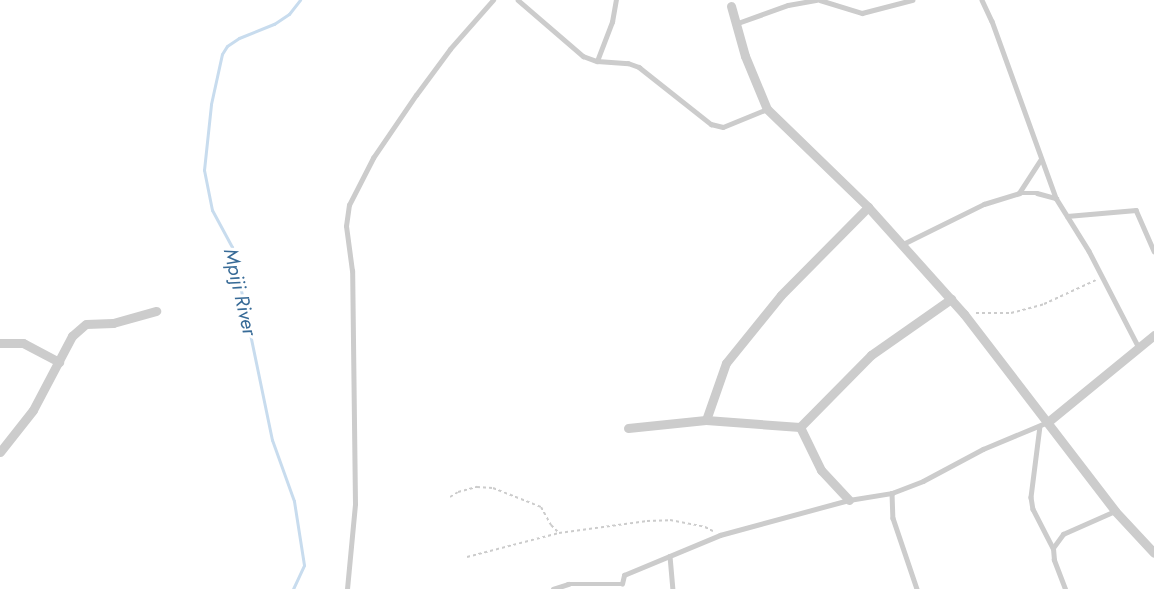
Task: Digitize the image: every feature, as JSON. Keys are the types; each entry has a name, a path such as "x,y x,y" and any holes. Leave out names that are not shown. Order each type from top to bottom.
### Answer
{"street":[{"path":"730,3 735,24 767,109 868,207 951,299 1044,424 1115,511 1154,553"},
{"path":"706,420 726,363 781,295 868,207"},
{"path":"800,428 871,355 951,299"},
{"path":"0,452 33,410 72,336 86,324 113,323 156,311"},
{"path":"1044,424 1154,335"},
{"path":"0,343 23,343 59,362"},
{"path":"628,428 706,420 800,428"},
{"path":"800,428 821,470 849,500"}],"lane":[{"path":"347,589 355,504 352,271 346,226 349,205 373,158 416,95 450,49 493,0"},
{"path":"518,0 583,56 597,61 628,63 639,68 711,124 723,127 767,109"},
{"path":"597,61 612,22 616,0"},
{"path":"735,24 788,5 818,0 862,13 912,0"},
{"path":"982,0 992,21 1056,198 1089,251 1139,348"},
{"path":"1019,193 1041,159"},
{"path":"902,244 984,204 1019,193 1037,193 1056,198"},
{"path":"1067,216 1136,210 1154,251"},
{"path":"553,589 568,584 622,584 624,575 720,535 849,500 892,493 923,482 983,449 1044,424"},
{"path":"1044,424 1031,497 1037,518 1053,548 1054,560 1065,589"},
{"path":"892,493 893,518 917,589"},
{"path":"1053,548 1063,534 1115,511"},
{"path":"670,556 673,589"}],"path":[{"path":"964,314 1011,313 1044,304 1101,278"},
{"path":"450,497 458,492 477,487 493,488 541,507 551,525 559,533"},
{"path":"467,557 559,533 647,521 670,520 705,527 720,535"}],"waterway":[{"name":"Mpiji River","path":"293,589 304,565 294,501 272,440 232,247 212,210 204,170 211,104 222,54 227,46 239,38 274,24 289,14 300,0"}]}
